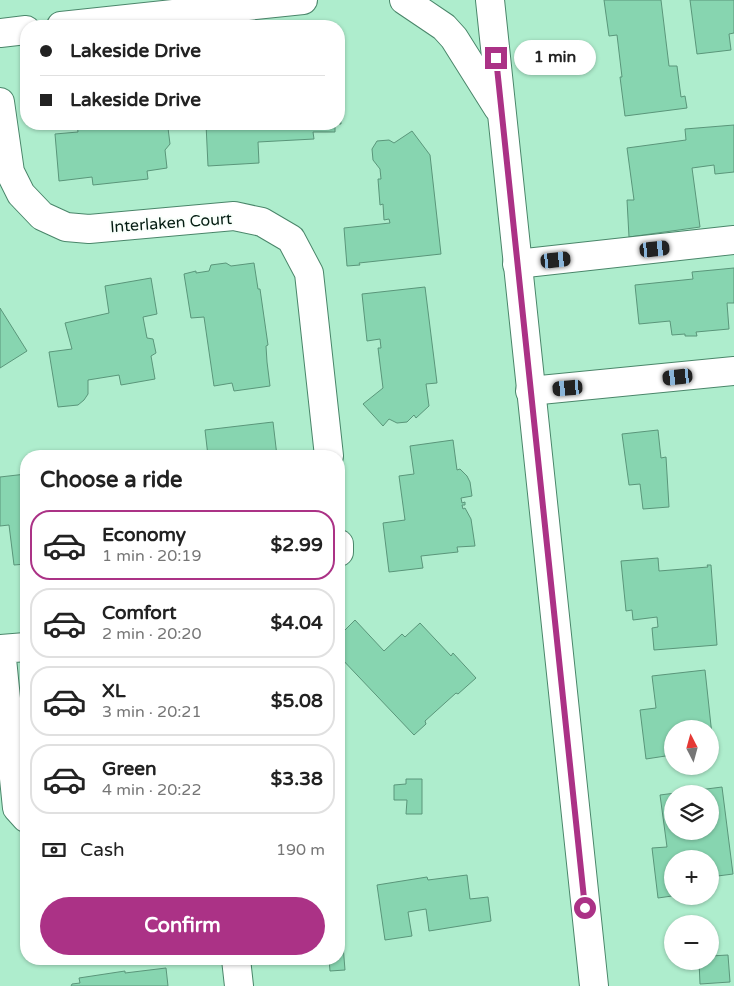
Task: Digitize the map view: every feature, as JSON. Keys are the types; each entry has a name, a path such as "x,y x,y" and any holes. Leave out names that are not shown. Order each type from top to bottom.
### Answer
{"main road":[{"path":"104,20 213,5 303,0"},
{"path":"404,0 444,27 454,38 501,112"},
{"path":"490,0 594,986"},
{"path":"0,33 20,31"},
{"name":"Interlaken Court","path":"0,102 10,172 21,194 42,216 66,227 89,229 234,216 262,222 291,239 309,273 328,450"},
{"path":"517,264 734,240"},
{"path":"530,391 734,371"},
{"path":"20,647 1,649 17,808 20,811"},
{"path":"237,965 239,986"}],"building":[{"path":"604,0 661,0 669,66 677,66 681,97 685,96 687,108 625,116 617,35 609,36"},
{"path":"690,0 734,0 734,33 729,34 731,50 697,54"},
{"path":"734,125 734,172 715,174 714,165 692,168 700,227 629,237 627,200 634,200 627,148 686,140 685,129"},
{"path":"78,130 168,130 170,144 165,150 167,168 147,171 148,179 93,185 92,177 59,181 55,134 78,132"},
{"path":"206,130 335,130 335,132 313,132 314,139 258,142 259,163 208,166"},
{"path":"412,131 430,155 441,254 347,266 344,228 390,223 389,219 384,220 383,204 380,205 378,179 381,179 380,169 373,160 372,149 377,141 389,140 394,143"},
{"path":"226,263 231,266 254,263 258,289 260,289 268,345 266,346 270,386 234,391 232,383 214,386 204,317 191,318 184,274 196,271 196,273 209,271 211,265"},
{"path":"734,268 734,303 727,303 729,329 696,332 697,336 685,336 685,334 672,335 670,321 639,324 635,285 693,279 692,272"},
{"path":"151,278 157,314 143,317 147,338 153,339 156,353 151,356 155,379 121,385 119,375 88,380 88,394 84,400 78,405 58,407 49,352 72,349 65,323 109,313 105,286"},
{"path":"425,287 437,383 426,384 429,406 416,418 414,415 407,422 397,423 389,419 383,426 363,404 383,388 378,348 381,348 380,339 367,341 362,294"},
{"path":"0,308 27,351 0,368"},
{"path":"273,422 276,450 207,450 205,430"},
{"path":"658,430 661,458 666,457 669,507 643,509 640,484 629,485 622,434"},
{"path":"453,440 457,470 460,469 470,482 472,496 461,498 462,503 465,502 465,505 462,505 463,509 465,508 471,519 475,546 457,547 458,552 421,556 423,568 389,572 383,523 405,520 399,476 414,474 410,446"},
{"path":"20,475 20,564 14,565 9,525 0,526 0,477"},
{"path":"658,558 659,571 708,567 707,565 711,565 717,645 654,650 652,628 658,627 657,617 633,620 632,610 626,611 621,561"},
{"path":"355,620 384,651 402,634 405,637 420,623 451,656 453,653 476,678 425,721 426,724 414,735 345,662 345,630"},
{"path":"705,670 710,720 664,720 664,756 646,759 640,710 656,708 652,676"},
{"path":"406,779 422,779 422,814 406,814 407,800 394,800 394,785 406,784"},
{"path":"719,787 722,787 733,874 719,876 719,850 664,850 664,897 658,898 652,848 667,847 666,840 719,840"},
{"path":"664,794 664,825 660,795"},
{"path":"467,875 470,899 488,897 491,921 429,931 426,909 408,912 412,936 385,940 377,885 427,877 428,880"},
{"path":"728,955 730,982 700,984 699,970 719,970 719,956"},
{"path":"330,965 345,965 345,970 330,971"},
{"path":"166,968 168,986 71,986 72,984 80,983 79,978 125,971 125,973"}],"route":[{"path":"496,58 585,908"}]}
